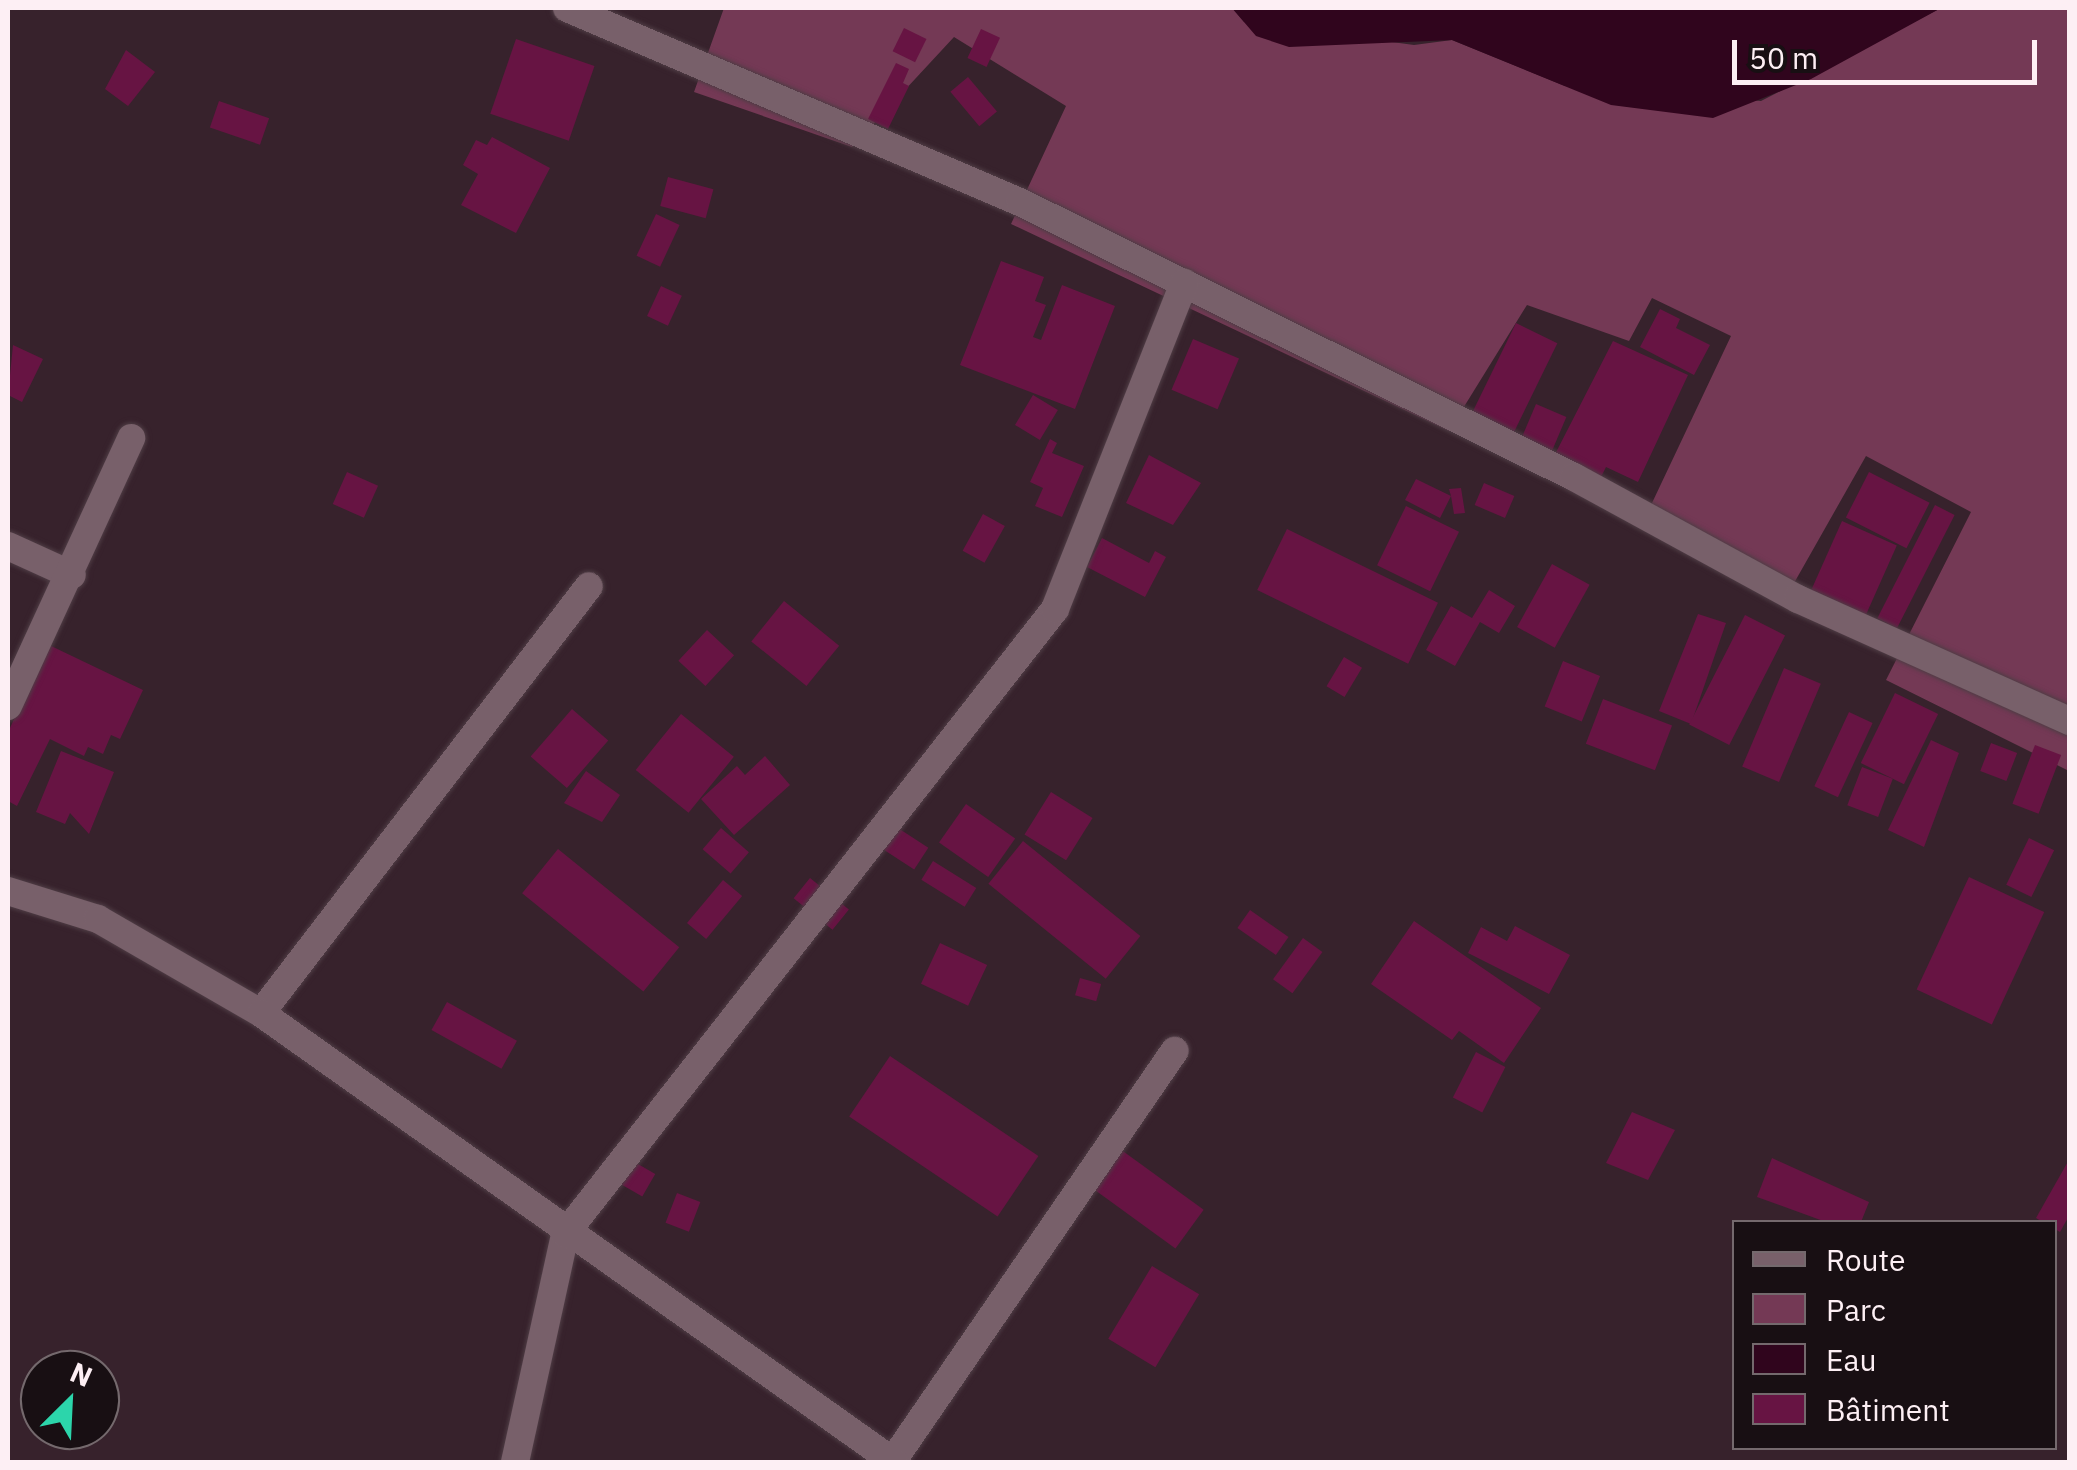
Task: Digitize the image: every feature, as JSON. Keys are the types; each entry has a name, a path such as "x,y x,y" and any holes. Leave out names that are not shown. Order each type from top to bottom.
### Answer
{"street":[{"path":"567,8 1020,202 1574,476 1798,598 2070,721"},
{"path":"516,1462 565,1234 1056,608 1184,283"},
{"path":"8,706 72,574 131,438"},
{"path":"8,546 72,574"},
{"path":"261,1013 589,586"},
{"path":"8,891 98,919 261,1013 565,1234 893,1462 1176,1051"}],"green space":[{"path":"724,8 1232,8 1244,22 1414,45 1452,40 1565,86 1761,101 1941,8 2069,8 2069,771 1886,680 1971,512 1866,456 1785,599 1643,522 1731,336 1652,298 1629,341 1527,305 1449,431 1011,224 1066,106 954,37 852,147 694,92"}],"water":[{"path":"1232,8 1941,8 1811,79 1713,118 1611,105 1452,40 1289,47 1256,36"}],"building":[{"path":"904,28 926,39 915,62 893,51"},
{"path":"981,29 1000,38 987,67 967,58"},
{"path":"516,39 594,66 569,141 490,114"},
{"path":"126,50 155,72 128,106 105,89"},
{"path":"896,63 909,69 903,83 909,86 888,129 868,119"},
{"path":"968,77 997,111 979,126 950,92"},
{"path":"219,101 269,118 260,145 210,127"},
{"path":"492,137 550,168 516,233 461,205 478,174 463,165 476,140 487,145"},
{"path":"668,177 713,189 706,218 660,206"},
{"path":"656,214 680,225 660,267 637,256"},
{"path":"1001,261 1044,277 1035,301 1046,305 1033,337 1041,340 1062,285 1115,306 1075,409 960,365"},
{"path":"661,286 682,296 668,326 647,316"},
{"path":"1660,309 1680,319 1676,328 1710,345 1694,375 1640,347"},
{"path":"1516,323 1557,343 1503,456 1461,435"},
{"path":"1193,339 1239,359 1218,409 1172,390"},
{"path":"1613,341 1688,375 1638,482 1606,467 1596,487 1550,464"},
{"path":"13,345 43,359 22,402 8,395"},
{"path":"1033,395 1058,410 1040,440 1015,425"},
{"path":"1536,404 1566,417 1546,466 1515,453"},
{"path":"1050,439 1057,443 1052,453 1084,466 1062,517 1035,506 1043,488 1030,482"},
{"path":"1149,455 1201,483 1173,525 1126,503"},
{"path":"347,472 378,486 364,518 333,504"},
{"path":"1869,472 1930,503 1906,548 1846,517"},
{"path":"1416,479 1451,496 1440,518 1405,500"},
{"path":"1484,483 1514,496 1505,518 1475,505"},
{"path":"1461,488 1465,513 1454,514 1449,489"},
{"path":"1935,505 1955,515 1897,628 1877,618"},
{"path":"1406,506 1459,532 1430,591 1377,565"},
{"path":"983,514 1005,526 985,563 963,551"},
{"path":"1842,521 1897,545 1855,639 1800,615"},
{"path":"1287,529 1438,603 1408,664 1257,590"},
{"path":"1102,538 1149,563 1155,551 1166,557 1145,597 1087,567"},
{"path":"1552,564 1590,585 1555,648 1517,627"},
{"path":"1489,590 1515,606 1499,633 1480,622 1455,666 1426,650 1451,606 1472,618"},
{"path":"784,601 839,646 806,686 751,641"},
{"path":"1698,614 1726,623 1691,724 1659,711"},
{"path":"1745,615 1785,635 1729,745 1689,725"},
{"path":"707,630 734,655 705,686 678,661"},
{"path":"49,645 143,690 120,739 111,735 103,754 88,747 84,756 50,739 17,806 8,801 8,732"},
{"path":"1344,657 1362,668 1344,697 1326,686"},
{"path":"1563,661 1600,676 1582,721 1545,706"},
{"path":"1784,668 1821,684 1779,782 1742,766"},
{"path":"1895,693 1938,714 1904,784 1861,763"},
{"path":"1603,699 1672,726 1655,770 1586,744"},
{"path":"572,709 608,740 567,788 531,757"},
{"path":"1849,712 1873,723 1838,797 1814,786"},
{"path":"681,714 734,757 689,813 636,770"},
{"path":"1931,740 1959,753 1924,847 1888,830"},
{"path":"1991,743 2017,753 2006,781 1980,771"},
{"path":"2035,745 2061,755 2039,814 2012,804"},
{"path":"61,751 114,772 89,834 70,813 65,824 36,812"},
{"path":"765,756 790,785 734,835 701,799 737,766 745,775"},
{"path":"1862,767 1893,779 1878,817 1847,805"},
{"path":"586,771 620,795 602,822 564,803"},
{"path":"1051,792 1093,818 1066,860 1025,834"},
{"path":"966,804 1015,838 988,877 939,843"},
{"path":"878,815 928,848 914,869 864,837"},
{"path":"721,828 749,852 731,873 703,849"},
{"path":"2029,838 2054,850 2031,897 2006,885"},
{"path":"1023,841 1140,936 1106,979 988,884"},
{"path":"558,849 679,947 643,991 522,893"},
{"path":"933,861 976,888 965,907 921,880"},
{"path":"1969,877 2044,912 1992,1024 1917,989"},
{"path":"810,878 849,909 832,930 794,898"},
{"path":"723,880 742,896 706,939 687,923"},
{"path":"1250,910 1289,937 1276,955 1237,928"},
{"path":"1414,921 1541,1008 1504,1063 1459,1031 1452,1040 1371,984"},
{"path":"1515,926 1570,955 1549,994 1468,953 1481,927 1507,941"},
{"path":"1303,938 1322,952 1292,993 1273,979"},
{"path":"940,943 987,965 968,1006 921,984"},
{"path":"1080,978 1101,984 1096,1001 1075,995"},
{"path":"447,1002 517,1041 501,1069 431,1030"},
{"path":"1476,1052 1505,1067 1482,1112 1453,1097"},
{"path":"890,1056 1038,1156 998,1217 849,1117"},
{"path":"1632,1112 1675,1130 1648,1180 1606,1163"},
{"path":"1109,1141 1204,1210 1175,1249 1081,1180"},
{"path":"1772,1158 1869,1202 1862,1220 1820,1220 1757,1197"},
{"path":"2070,1158 2070,1214 2060,1232 2057,1220 2036,1218"},
{"path":"631,1160 655,1174 642,1197 618,1183"},
{"path":"677,1193 700,1202 689,1232 666,1223"},
{"path":"1152,1266 1199,1294 1155,1367 1108,1339"}]}
